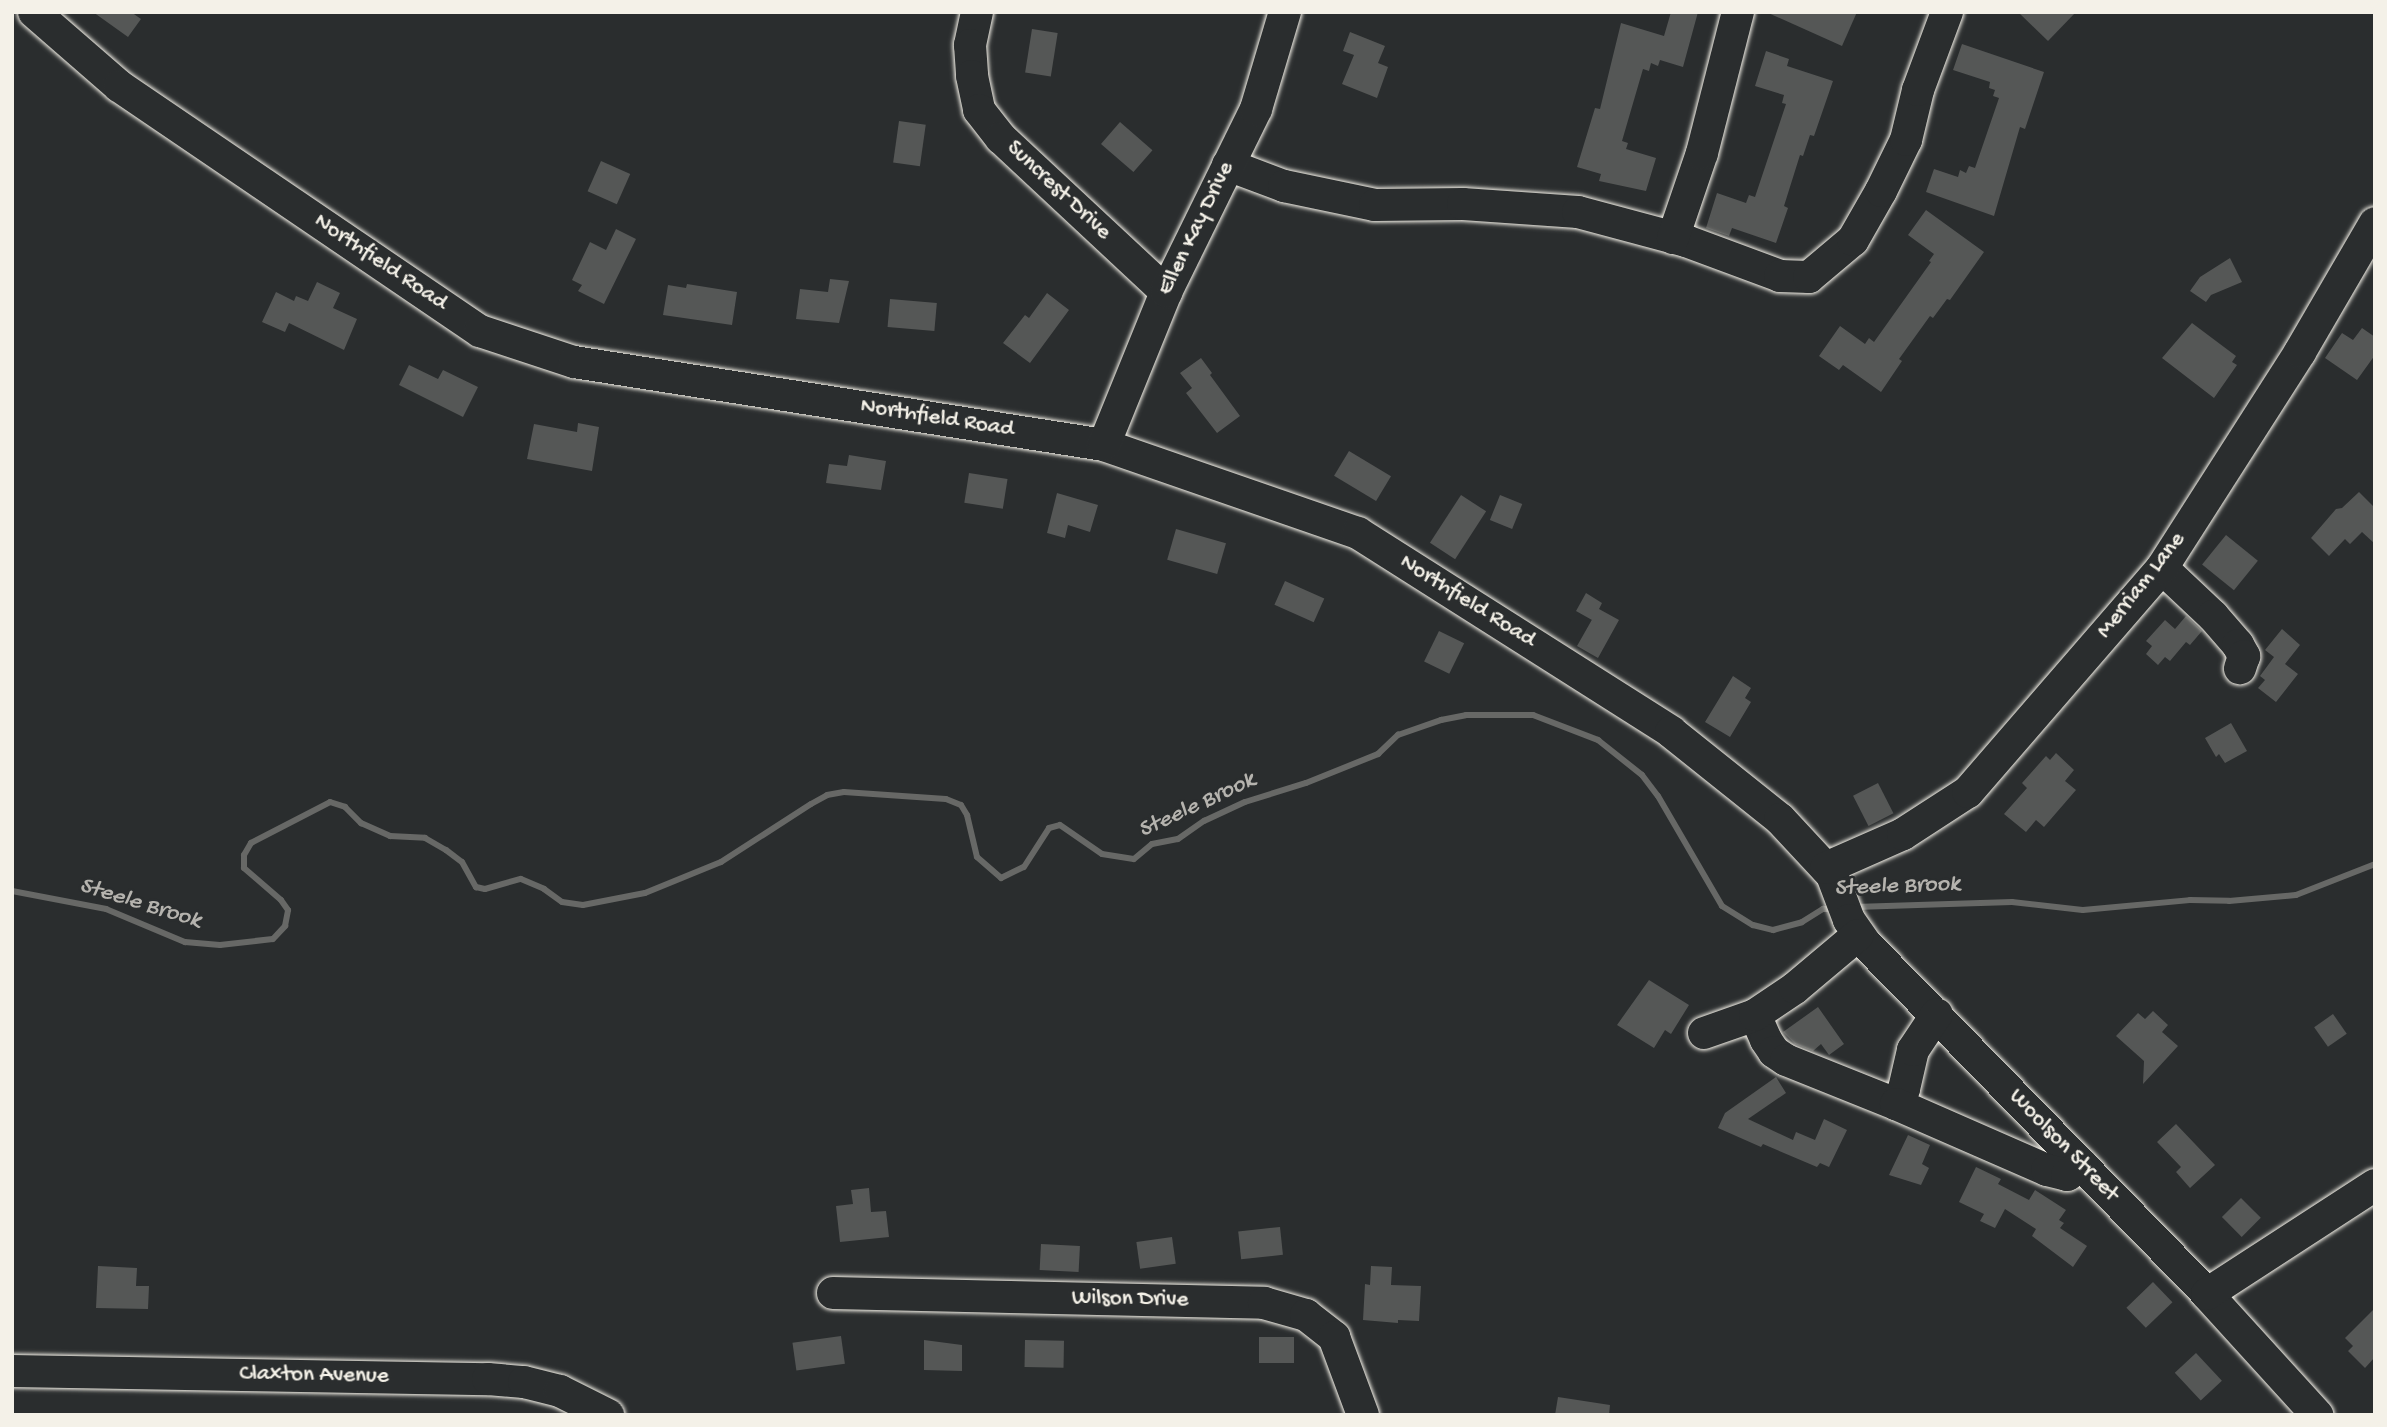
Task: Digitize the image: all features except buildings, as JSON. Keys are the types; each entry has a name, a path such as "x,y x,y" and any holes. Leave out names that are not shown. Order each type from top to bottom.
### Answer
{"street":[{"name":"Northfield Road","path":"34,12 119,86 480,331 574,362 1104,445 1358,533 1671,732 1780,819 1832,877"},
{"name":"Suncrest Drive","path":"977,12 970,45 972,76 979,110 1001,138 1166,292"},
{"name":"Ellen Kay Drive","path":"1104,445 1166,292 1256,109 1285,12"},
{"path":"1673,238 1702,153 1738,12"},
{"path":"1228,165 1284,186 1376,205 1463,204 1578,212 1673,238 1780,276 1809,277 1853,240 1881,191 1906,140 1918,90 1947,12"},
{"name":"Merriam Lane","path":"1832,877 1968,792 2162,568 2300,352 2375,223"},
{"path":"2162,568 2213,616 2238,645 2244,656 2240,668"},
{"name":"Woolson Street","path":"1832,877 1853,926 2207,1294 2317,1415"},
{"path":"1704,1033 1755,1015 1795,988 1853,926"},
{"path":"1896,1104 1904,1089 1913,1049 1937,1014"},
{"path":"1755,1015 1774,1052 1786,1060 1896,1104 2047,1170 2067,1175 2082,1165"},
{"path":"2207,1294 2375,1185"},
{"name":"Wilson Drive","path":"832,1293 1264,1303 1306,1315 1335,1337 1363,1415"},
{"name":"Claxton Avenue","path":"12,1371 488,1379 524,1382 560,1391 608,1415"}],"waterway":[{"name":"Steele Brook","path":"12,891 106,909 185,942 220,945 273,939 285,926 288,910 281,900 244,868 244,855 251,843 330,802 345,807 361,823 390,836 425,838 446,850 462,862 476,887 485,889 521,879 544,889 562,902 583,905 645,893 721,862 811,804 827,795 844,792 946,799 961,805 967,815 977,857 1001,878 1024,867 1049,828 1060,825 1102,854 1134,859 1152,844 1178,839 1204,821 1245,802 1306,783 1378,754 1398,735 1441,720 1466,715 1533,715 1598,740 1642,775 1658,796 1722,906 1753,925 1773,930 1802,922 1823,909 1834,909"},
{"name":"Steele Brook","path":"1855,907 2012,902 2083,910 2190,900 2229,901 2296,895 2375,864"}]}
